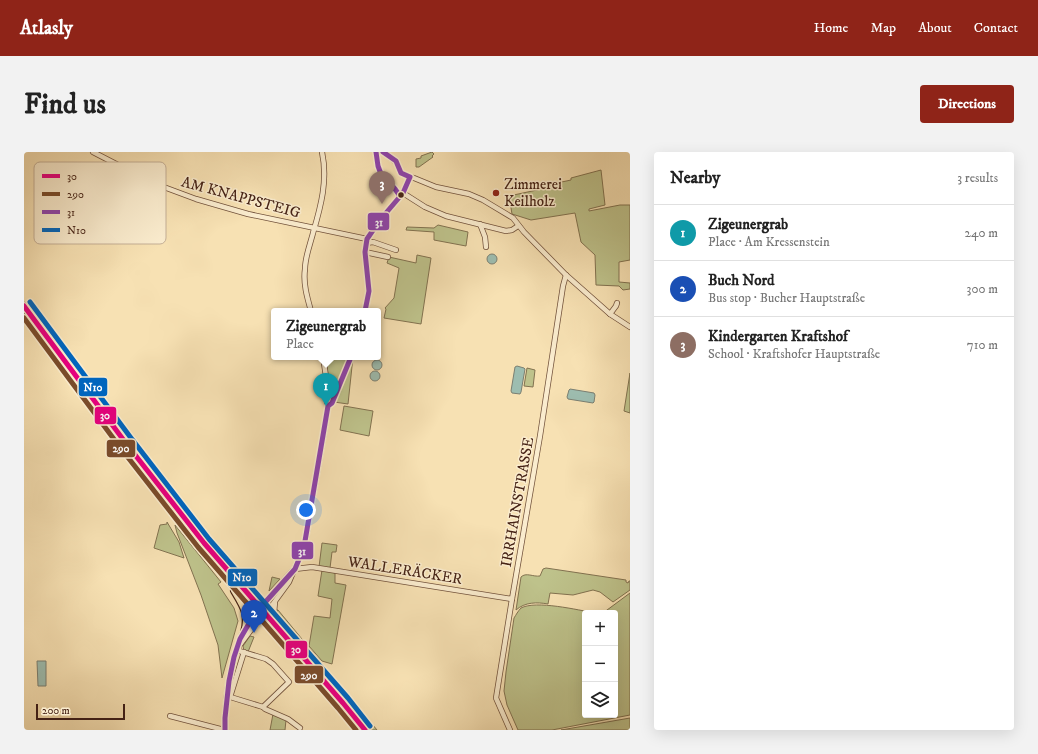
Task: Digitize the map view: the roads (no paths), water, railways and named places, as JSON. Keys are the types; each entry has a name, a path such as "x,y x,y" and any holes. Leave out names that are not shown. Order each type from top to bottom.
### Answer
{"main road":[{"path":"26,309 32,322 144,477 199,546 230,582 260,613 278,628 365,730"},
{"path":"24,317 32,322 260,613 358,730"},
{"path":"230,582 234,592 243,606 246,615 244,632"}],"street":[{"name":"AM KNAPPSTEIG","path":"93,152 112,162"},
{"path":"310,308 305,289 305,269 307,254 322,204 324,192 325,171 322,152"},
{"path":"383,152 397,163 402,174 436,187 469,194 483,200 514,218 518,226 566,275 610,314 630,327"},
{"path":"366,308 369,291 365,252 366,241 380,220 403,193 410,177"},
{"name":"AM KNAPPSTEIG","path":"166,188 248,214 373,242 396,250"},
{"path":"403,193 425,207 446,216 506,231 512,230 518,226"},
{"path":"480,224 485,237 486,247"},
{"path":"512,230 522,233 524,232"},
{"path":"365,252 388,258"},
{"name":"IRRHAINSTRASSE","path":"510,730 496,698 566,275"},
{"path":"610,314 617,302"},
{"path":"236,650 260,613 276,600 289,582 306,541 328,406 327,383 323,360"},
{"path":"328,406 332,403 350,360"},
{"name":"WALLERÄCKER","path":"295,568 312,567 512,599"},
{"path":"170,716 225,730 229,697 229,681 240,639 295,568"},
{"path":"276,600 274,613 278,628"},
{"path":"236,650 266,659 273,664 289,682 263,707"},
{"path":"229,697 244,652"},
{"path":"229,697 263,707 288,719 300,728"}],"place":[{"name":"Zimmerei Keilholz","path":"496,193"},
{"name":"Kindergarten Kraftshof","path":"382,204"},
{"name":"Zigeunergrab","path":"326,406"},
{"name":"Buch Nord","path":"254,633"}]}
